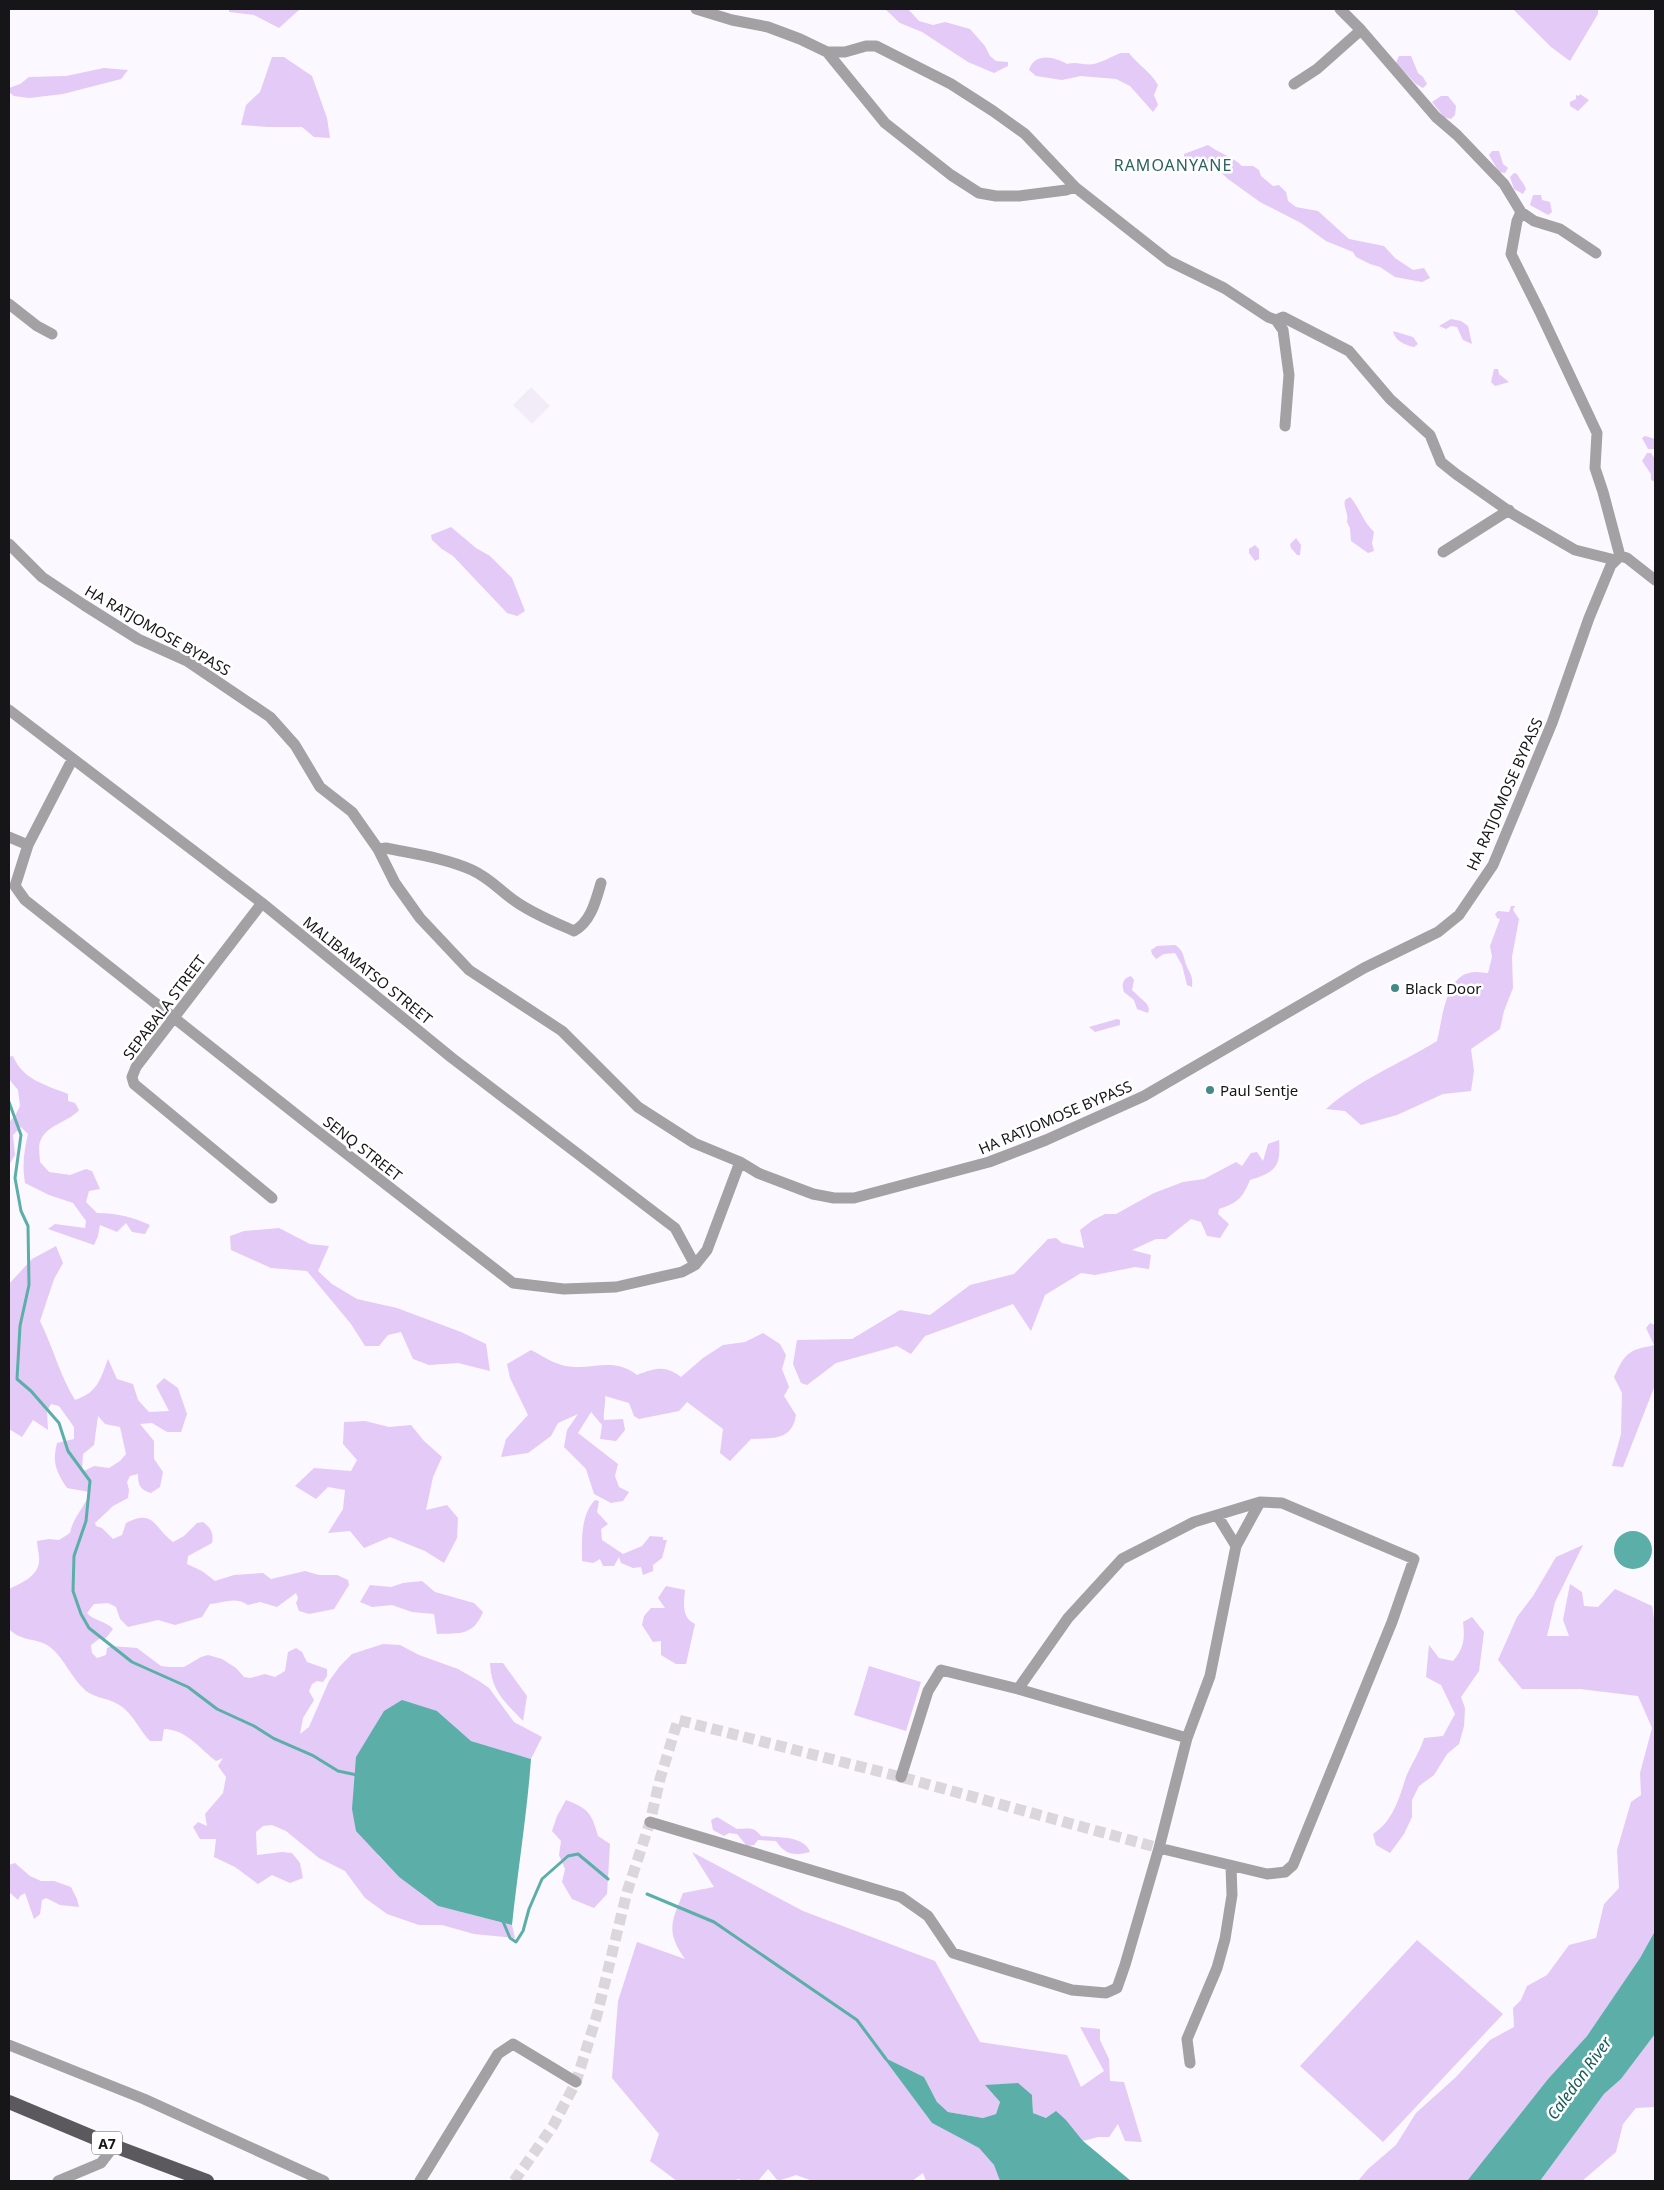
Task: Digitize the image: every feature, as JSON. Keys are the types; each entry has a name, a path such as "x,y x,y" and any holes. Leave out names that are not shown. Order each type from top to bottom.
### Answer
{"main road":[{"name":"A7","path":"9,2102 114,2146 207,2181"}],"street":[{"path":"696,9 732,20 768,27 827,52 885,124 951,175 979,193 996,196 1019,196 1066,190 1075,187"},
{"path":"1340,9 1361,30 1436,117 1463,141 1504,184 1521,212 1534,221 1560,229 1596,253"},
{"path":"1294,84 1318,69 1361,30"},
{"path":"827,52 845,52 866,46 876,46 951,84 1025,134 1075,187 1168,261 1224,288 1268,317 1276,320 1283,330 1289,375 1285,426"},
{"path":"1521,212 1511,254 1597,433 1595,468 1603,492 1617,558"},
{"path":"9,304 37,326 52,334"},
{"path":"1276,320 1284,317 1349,351 1390,399 1430,435 1441,462 1509,510 1575,550 1617,558 1627,558 1655,580"},
{"path":"1443,552 1509,510"},
{"name":"HA RATJOMOSE BYPASS","path":"9,544 42,577 84,605 138,639 188,660 270,717 295,745 320,786 352,812 378,849 395,884 420,918 469,970 562,1031 638,1107 694,1143 740,1162 758,1173 804,1191 834,1198 854,1198 989,1162 1046,1140 1144,1096 1364,968 1438,932 1459,916 1493,865 1552,722 1589,618 1617,558"},
{"name":"MALIBAMATSO STREET","path":"9,710 72,760 262,903 452,1058 675,1228 695,1265"},
{"path":"9,837 28,845 72,760"},
{"name":"SENQ STREET","path":"28,845 15,886 25,900 514,1283 564,1289 616,1287 663,1278 682,1272 695,1265"},
{"path":"378,849 386,848 440,859 472,870 496,883 515,901 543,918 574,931 583,926 596,901 601,883"},
{"name":"SEPABALA STREET","path":"262,903 136,1067 132,1077 134,1084 272,1198"},
{"path":"695,1265 707,1250 740,1162"},
{"path":"650,1822 901,1896 928,1916 953,1953 1072,1990 1106,1993 1117,1988 1126,1965 1159,1848 1187,1738 1210,1676 1236,1546 1260,1502"},
{"path":"1018,1689 1068,1618 1122,1558 1194,1522 1217,1514 1260,1502 1282,1503 1414,1559 1392,1622 1293,1865 1285,1872 1267,1874 1159,1848"},
{"path":"1217,1514 1236,1546"},
{"path":"902,1776 928,1691 941,1670 1018,1689 1187,1738"},
{"path":"1190,2063 1187,2039 1217,1968 1225,1939 1232,1895 1231,1866"},
{"path":"420,2181 498,2054 513,2044 576,2082"},
{"path":"9,2045 144,2099 324,2181"},
{"path":"58,2181 101,2163 114,2146"}],"shaded area":[{"path":"229,9 300,9 279,28 254,15 229,12"},
{"path":"885,9 908,9 919,21 933,25 945,22 970,29 985,46 990,56 996,61 1008,62 1008,66 994,73 968,62 922,32 900,23"},
{"path":"1513,9 1598,9 1598,14 1570,61 1551,47"},
{"path":"1121,53 1129,53 1158,85 1154,95 1158,105 1153,112 1130,86 1116,79 1081,76 1062,80 1036,76 1029,70 1032,64 1040,58 1056,59 1067,64 1094,64"},
{"path":"1399,56 1411,56 1418,73 1427,84 1423,88 1416,84 1396,63"},
{"path":"272,57 284,57 312,76 327,118 330,138 314,137 302,127 241,125 246,105 260,92"},
{"path":"104,68 128,70 121,79 63,94 29,98 14,96 9,92 9,88 20,84 29,77 66,76"},
{"path":"1580,94 1589,100 1578,111 1570,106 1570,102 1576,99 1576,95 1579,96"},
{"path":"1441,96 1448,96 1456,106 1455,115 1451,119 1444,117 1432,102"},
{"path":"1208,145 1242,166 1253,166 1259,170 1261,176 1273,186 1279,185 1286,192 1288,201 1296,207 1318,211 1349,239 1384,246 1395,258 1413,270 1424,268 1430,278 1422,282 1395,277 1380,267 1356,257 1353,252 1326,241 1301,223 1260,202 1228,179 1213,165 1194,167 1184,158 1184,154"},
{"path":"1492,151 1499,151 1503,164 1508,168 1505,173 1499,172 1489,155"},
{"path":"1514,173 1517,174 1526,189 1523,194 1514,189 1510,177"},
{"path":"1533,195 1541,195 1542,200 1550,202 1552,212 1548,215 1530,205"},
{"path":"1451,319 1461,321 1468,326 1472,344 1463,340 1457,327 1451,326 1446,329 1439,326"},
{"path":"1393,331 1413,337 1418,344 1414,347 1404,344 1398,340"},
{"path":"1494,369 1498,369 1499,374 1509,382 1495,386 1491,382"},
{"path":"531,387 550,406 532,424 513,405"},
{"path":"1645,436 1655,439 1654,449 1648,449 1642,438"},
{"path":"1647,453 1651,453 1655,459 1655,482 1651,480 1651,474 1642,461"},
{"path":"1350,497 1374,532 1372,543 1374,551 1368,553 1351,541 1345,506 1345,500"},
{"path":"451,527 476,548 490,556 512,578 525,611 517,616 507,613 453,556 432,540 431,535"},
{"path":"1296,538 1301,545 1300,555 1297,555 1290,544"},
{"path":"1255,545 1259,549 1259,559 1255,561 1249,553 1249,549"},
{"path":"1511,906 1515,906 1513,910 1519,919 1512,957 1513,988 1504,1011 1500,1029 1471,1049 1474,1071 1471,1091 1443,1094 1397,1115 1361,1125 1345,1111 1326,1109 1365,1081 1437,1041 1443,1012 1450,992 1461,977 1471,972 1488,973 1492,957 1490,946 1500,919 1495,914 1498,911 1509,912"},
{"path":"1175,945 1181,950 1191,976 1192,987 1187,985 1182,965 1175,953 1164,954 1156,959 1152,954 1151,950 1157,946"},
{"path":"1131,976 1134,980 1132,990 1147,1004 1148,1013 1137,1009 1134,1000 1124,992 1123,982"},
{"path":"1117,1019 1120,1020 1120,1025 1095,1032 1089,1027"},
{"path":"13,1056 23,1071 36,1081 68,1094 68,1101 75,1103 79,1110 43,1136 39,1147 40,1162 49,1172 70,1175 86,1169 92,1171 100,1189 89,1191 86,1202 97,1213 124,1216 150,1225 145,1234 132,1232 126,1223 117,1232 100,1225 94,1245 48,1229 55,1224 85,1228 86,1221 73,1203 49,1195 25,1183 24,1158 28,1134 21,1127 13,1135 15,1155 9,1165 9,1122 15,1116 20,1106 18,1090 9,1079 9,1057"},
{"path":"1279,1140 1279,1156 1275,1167 1266,1174 1250,1180 1239,1199 1219,1209 1218,1214 1229,1224 1220,1238 1207,1236 1201,1222 1191,1219 1166,1239 1156,1239 1132,1250 1151,1255 1149,1269 1135,1267 1095,1275 1081,1273 1045,1295 1031,1331 1013,1304 925,1336 911,1354 897,1346 836,1363 807,1385 801,1383 793,1364 797,1340 852,1339 900,1310 930,1315 970,1285 1014,1274 1048,1239 1056,1238 1062,1243 1084,1248 1080,1230 1093,1220 1105,1214 1116,1214 1154,1193 1183,1182 1204,1179 1236,1162 1242,1166 1251,1153 1257,1152 1263,1161 1268,1144"},
{"path":"279,1228 310,1244 329,1246 318,1271 332,1284 357,1299 397,1308 461,1332 486,1344 490,1371 458,1363 429,1365 413,1359 401,1332 388,1335 379,1346 365,1346 351,1324 307,1271 271,1268 231,1250 230,1236 244,1231"},
{"path":"56,1246 63,1263 54,1279 40,1321 75,1400 83,1397 93,1389 100,1379 108,1359 117,1379 133,1384 138,1400 149,1412 169,1411 156,1386 164,1378 178,1388 187,1414 181,1432 167,1432 152,1423 140,1424 154,1441 154,1459 163,1472 160,1487 151,1493 147,1492 140,1486 138,1474 130,1476 127,1482 128,1498 113,1506 95,1523 96,1526 102,1528 113,1539 122,1535 126,1523 135,1519 148,1519 173,1542 184,1536 197,1523 203,1522 211,1531 213,1536 212,1543 188,1556 187,1564 202,1571 215,1581 234,1575 263,1573 271,1579 305,1571 319,1575 337,1575 348,1580 349,1585 334,1609 309,1614 299,1611 296,1603 298,1598 296,1593 277,1607 260,1602 248,1605 234,1600 210,1604 202,1617 175,1625 158,1620 128,1627 120,1619 116,1607 108,1603 94,1604 87,1613 113,1629 106,1638 99,1639 91,1645 92,1653 97,1658 106,1655 107,1648 111,1646 137,1648 161,1666 169,1667 184,1667 208,1655 222,1659 236,1668 244,1677 250,1678 265,1674 275,1677 285,1671 288,1652 296,1648 302,1652 307,1662 327,1669 327,1676 323,1682 317,1681 312,1684 309,1691 314,1700 303,1718 300,1734 309,1727 329,1681 340,1666 352,1654 383,1644 400,1645 419,1655 458,1669 479,1681 489,1688 514,1722 542,1737 531,1759 471,1741 437,1711 378,1855 399,1877 438,1906 512,1925 515,1938 474,1934 442,1925 419,1925 387,1914 365,1898 345,1871 319,1858 286,1831 272,1825 263,1826 256,1832 257,1855 282,1852 292,1853 300,1863 303,1878 290,1883 272,1875 258,1884 235,1867 214,1857 216,1839 200,1839 193,1827 198,1822 207,1826 205,1814 223,1793 226,1777 218,1766 223,1758 216,1761 192,1740 172,1730 164,1729 162,1741 150,1741 129,1713 121,1706 86,1691 50,1647 19,1636 9,1629 9,1589 28,1579 38,1567 37,1541 59,1540 70,1533 90,1492 67,1488 56,1467 57,1443 74,1439 74,1427 59,1406 51,1404 47,1411 48,1430 33,1420 22,1437 9,1429 9,1284 32,1259","holes":["98,1416 105,1424 120,1427 126,1454 120,1461 109,1468 94,1466 82,1472 83,1454 94,1445"]},
{"path":"1650,1323 1655,1325 1655,1385 1623,1467 1612,1466 1621,1434 1622,1393 1614,1377 1629,1353 1654,1345 1646,1328"},
{"path":"763,1333 780,1344 786,1355 782,1369 789,1387 784,1396 796,1415 794,1423 786,1434 773,1438 751,1439 730,1461 720,1453 723,1429 687,1402 679,1411 639,1419 634,1416 629,1403 605,1396 604,1420 623,1419 625,1430 616,1441 600,1439 602,1425 591,1412 578,1433 618,1464 615,1476 619,1487 629,1492 623,1501 611,1503 594,1494 586,1469 564,1447 567,1430 578,1414 558,1423 551,1436 528,1453 501,1457 506,1439 528,1415 510,1378 507,1364 531,1350 566,1366 619,1366 637,1375 655,1369 665,1369 681,1377 703,1358 723,1345 745,1342"},
{"path":"365,1421 389,1427 411,1425 424,1441 442,1457 433,1477 426,1510 447,1505 458,1518 457,1538 444,1563 425,1551 390,1537 364,1548 350,1531 328,1533 343,1509 345,1490 328,1487 316,1499 295,1486 314,1468 351,1471 357,1460 343,1444 344,1422"},
{"path":"595,1500 599,1501 597,1512 608,1524 601,1529 602,1540 623,1554 642,1546 650,1536 663,1537 663,1540 667,1540 662,1558 653,1565 653,1571 643,1575 641,1567 633,1568 621,1563 619,1557 614,1566 603,1566 600,1559 593,1563 582,1561 584,1521 590,1506"},
{"path":"1583,1545 1555,1602 1547,1636 1569,1636 1563,1620 1570,1584 1582,1592 1584,1606 1598,1607 1615,1589 1652,1606 1655,1626 1655,1931 1640,1958 1587,2036 1548,2079 1467,2181 1358,2181 1368,2169 1396,2145 1416,2113 1456,2077 1490,2040 1514,2027 1513,2008 1521,2000 1527,1986 1547,1975 1569,1945 1596,1938 1604,1904 1619,1888 1617,1850 1631,1802 1641,1795 1640,1773 1652,1728 1638,1696 1580,1689 1522,1689 1498,1660 1517,1617 1533,1596 1556,1557"},
{"path":"422,1581 435,1592 474,1603 483,1612 479,1620 465,1632 437,1634 434,1614 412,1612 392,1605 372,1607 360,1602 370,1585 391,1587 403,1583"},
{"path":"666,1586 685,1590 685,1614 695,1624 686,1664 676,1664 661,1655 661,1641 653,1642 642,1625 644,1616 651,1608 665,1608 658,1598"},
{"path":"1472,1617 1484,1632 1479,1671 1461,1697 1465,1708 1464,1726 1459,1744 1447,1754 1434,1775 1419,1786 1412,1800 1412,1817 1404,1834 1390,1853 1376,1845 1373,1834 1386,1823 1394,1809 1424,1738 1443,1736 1455,1714 1441,1685 1426,1677 1429,1645 1439,1658 1453,1661 1463,1643 1463,1622"},
{"path":"490,1663 503,1663 527,1696 523,1721 505,1702 496,1689"},
{"path":"869,1666 921,1682 906,1731 854,1715"},
{"path":"566,1800 588,1813 594,1822 598,1836 610,1844 607,1894 594,1908 572,1899 562,1882 565,1869 559,1855 561,1841 552,1831 557,1816"},
{"path":"717,1817 737,1829 750,1829 756,1831 761,1836 796,1840 807,1847 810,1852 795,1854 786,1852 776,1841 758,1840 754,1845 747,1846 737,1834 729,1833 724,1836 713,1830 711,1820"},
{"path":"692,1852 803,1911 935,1961 980,2042 1067,2055 1081,2087 1104,2071 1080,2027 1100,2029 1100,2040 1109,2059 1110,2081 1124,2082 1142,2142 1125,2141 1118,2124 1109,2137 1098,2137 1083,2141 1066,2120 1046,2118 1033,2113 1032,2095 985,2085 1000,2102 996,2114 983,2118 948,2112 937,2102 924,2077 884,2058 932,2123 979,2148 994,2165 1000,2181 926,2181 923,2173 912,2181 813,2181 796,2175 778,2181 768,2169 758,2181 743,2181 739,2179 732,2181 677,2181 650,2161 659,2134 612,2078 618,2001 637,1942 685,1959 675,1941 672,1926 683,1893 714,1887"},
{"path":"15,1863 30,1876 41,1881 54,1881 71,1887 79,1907 60,1905 46,1898 42,1900 40,1914 34,1919 25,1893 18,1900 9,1892 9,1865"},
{"path":"1417,1940 1503,2014 1383,2142 1300,2066"},
{"path":"1655,2034 1655,2107 1636,2108 1623,2124 1616,2152 1582,2181 1540,2181 1604,2094 1621,2079"}],"water":[{"path":"1633,1531 1646,1537 1652,1550 1646,1563 1633,1569 1620,1563 1614,1550 1620,1537"},
{"path":"402,1700 437,1711 471,1741 531,1759 512,1925 438,1906 399,1877 356,1831 352,1809 356,1757 384,1711"},
{"name":"Caledon River","path":"1655,1931 1655,2034 1621,2079 1604,2094 1540,2181 1467,2181 1548,2079 1587,2036 1640,1958"},
{"path":"883,2057 924,2077 937,2102 948,2112 983,2118 996,2114 1000,2102 985,2085 1018,2083 1032,2095 1033,2113 1046,2118 1056,2111 1083,2141 1131,2181 1000,2181 994,2165 979,2148 932,2123"}],"waterway":[{"path":"9,1102 21,1135 15,1178 21,1211 28,1226 29,1285 20,1326 17,1379 31,1391 59,1423 68,1451 90,1481 86,1521 74,1556 73,1591 81,1614 89,1628 132,1662 188,1687 217,1709 254,1726 273,1738 312,1755 338,1771 357,1775"},
{"path":"502,1919 510,1938 516,1942 523,1931 529,1909 542,1879 568,1856 578,1854 608,1879"},
{"path":"647,1894 714,1922 857,2020 886,2059"}],"tunnel":[{"path":"514,2181 553,2126 576,2082 597,2015 627,1892 650,1822 660,1779 678,1720 901,1777 1159,1848"}],"place":[{"name":"Black Door","path":"1395,988"},
{"name":"Paul Sentje","path":"1210,1090"}],"district":[{"name":"RAMOANYANE","path":"1173,165"}]}
